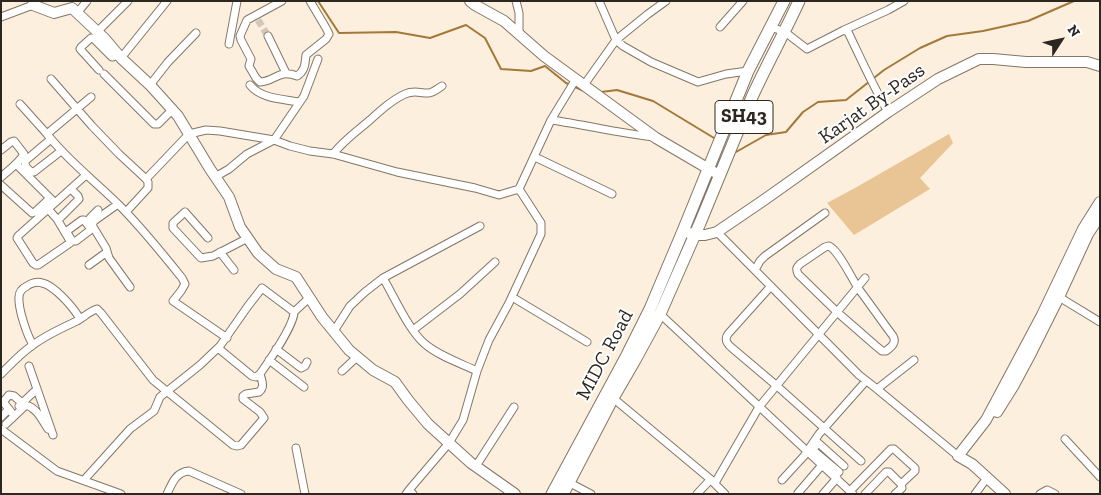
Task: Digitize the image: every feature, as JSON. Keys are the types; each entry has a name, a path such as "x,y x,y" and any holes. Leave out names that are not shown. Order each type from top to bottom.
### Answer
{"main road":[{"name":"SH43","path":"689,233 708,169 748,71 784,1"},
{"name":"SH43","path":"689,233 720,175 761,78 799,1"},
{"name":"MIDC Road","path":"563,494 613,398 660,314 689,233"},
{"name":"MIDC Road","path":"552,494 622,364 689,233"}],"street":[{"path":"77,13 87,1"},
{"path":"97,32 128,1"},
{"path":"167,1 119,56 113,58 93,38 80,47 80,49 154,124 158,124 173,109"},
{"path":"229,44 237,1"},
{"path":"234,15 247,20 257,17 282,1"},
{"path":"247,20 240,36 250,59 249,66 256,78 260,82 265,82 286,73 297,76 302,73 306,55 326,39 328,34 310,1"},
{"path":"470,1 504,21 580,84 618,109 656,138 720,175"},
{"path":"516,1 519,13 519,34"},
{"path":"599,1 616,40 651,62 698,82 726,74 748,71"},
{"path":"146,179 189,134 206,130 274,140 310,151 333,154 397,172 475,188 499,195 519,189 551,120 568,92 580,84 616,40 666,1"},
{"path":"720,27 743,1"},
{"path":"771,27 785,32 807,49 904,1"},
{"path":"1,17 34,3 54,13 72,8 173,109 229,197 240,226 258,253 276,269 296,277 309,298 349,350 373,370 395,382 428,424 476,466 515,494"},
{"path":"844,30 848,32 875,90 888,112"},
{"path":"150,85 168,62 196,33"},
{"path":"268,36 286,73"},
{"path":"215,176 247,154 274,140 304,96 318,59"},
{"name":"Karjat By-Pass","path":"689,233 705,235 717,232 938,78 979,59 1026,62 1087,62 1100,66"},
{"path":"51,79 119,154 148,182 148,188 126,212"},
{"path":"250,85 259,94 299,102"},
{"path":"333,154 350,135 392,102 406,94 418,91 433,92 442,86"},
{"path":"61,150 34,172 25,165 25,160 90,97"},
{"path":"20,104 61,150 126,212 182,278 185,284 173,301 227,338"},
{"path":"551,120 656,138"},
{"path":"1,150 14,141 24,154 1,177"},
{"path":"535,156 612,194"},
{"path":"17,163 52,200"},
{"path":"1,185 32,213 71,189 86,175"},
{"path":"57,219 79,199 71,189"},
{"path":"409,493 449,443 463,420 477,371 490,340 541,234 541,223 519,189"},
{"path":"48,209 57,219 70,243 36,265 17,238 48,209 52,200"},
{"path":"960,457 986,420 1042,315 1083,229 1100,202"},
{"path":"92,227 118,204"},
{"path":"98,210 90,218 92,227 106,248 109,258 130,287"},
{"path":"208,238 185,212 173,223 173,228 201,258 209,257 248,238"},
{"path":"755,270 765,256 826,213"},
{"path":"960,457 1004,403 1059,297 1088,234 1100,216"},
{"path":"334,332 350,306 364,292 383,278 480,226"},
{"path":"717,232 859,375 960,457 972,464 1005,494"},
{"path":"829,246 837,254 858,287 895,339 886,351 882,351 837,312 798,274 797,267 829,246"},
{"path":"89,265 107,252"},
{"path":"220,252 234,270"},
{"path":"413,330 460,294 495,262"},
{"path":"383,278 413,330 426,345 477,371"},
{"path":"712,481 715,484 759,407 865,278"},
{"path":"33,345 28,336 19,304 21,290 26,286 41,282 51,287 76,311 80,319"},
{"path":"771,286 728,334 726,340 732,348 861,461"},
{"path":"84,480 130,429 154,411 160,398 218,348 262,288 294,312"},
{"path":"512,297 588,342"},
{"path":"1059,297 1100,322"},
{"path":"218,348 252,376 256,377 260,374 288,329 294,317 294,312 309,298"},
{"path":"1,374 33,345 97,309 153,380 233,445 237,446 241,445 264,418 242,396 262,390 263,385 260,374"},
{"path":"660,314 807,451 838,472"},
{"path":"276,349 301,368 307,362"},
{"path":"342,371 357,357"},
{"path":"269,360 304,387"},
{"path":"877,388 914,360"},
{"path":"1,417 17,408 26,405 30,406 53,435 29,366"},
{"path":"815,455 813,449 825,428 866,381"},
{"path":"37,389 17,408 3,426 57,471 121,494"},
{"path":"613,398 726,494"},
{"path":"476,466 514,407"},
{"path":"1065,439 1100,477"},
{"path":"782,480 817,441"},
{"path":"817,441 852,493 891,448 894,449 915,470 901,484 902,488 895,494"},
{"path":"296,448 305,494"},
{"path":"798,493 825,465"},
{"path":"167,494 175,479 183,472 188,471 241,494"},
{"path":"865,494 888,471 901,484"},
{"path":"823,494 838,472"},
{"path":"975,494 987,478"},
{"path":"697,494 712,481"},
{"path":"570,483 591,494"},
{"path":"1040,494 1047,490 1055,494"}],"shaded area":[{"path":"949,134 953,143 920,178 930,189 854,235 827,203 855,188"}],"waterway":[{"path":"318,1 339,33 396,32 430,38 466,25 485,38 501,69 531,71 545,66 571,85"},
{"path":"736,152 766,135 786,132 803,112 818,102 846,100 884,70 920,48 947,36 983,31 1028,21 1074,1"},
{"path":"575,87 584,91"},
{"path":"601,92 617,90 653,101 714,138"}],"tunnel":[{"path":"258,20 268,36"}]}
